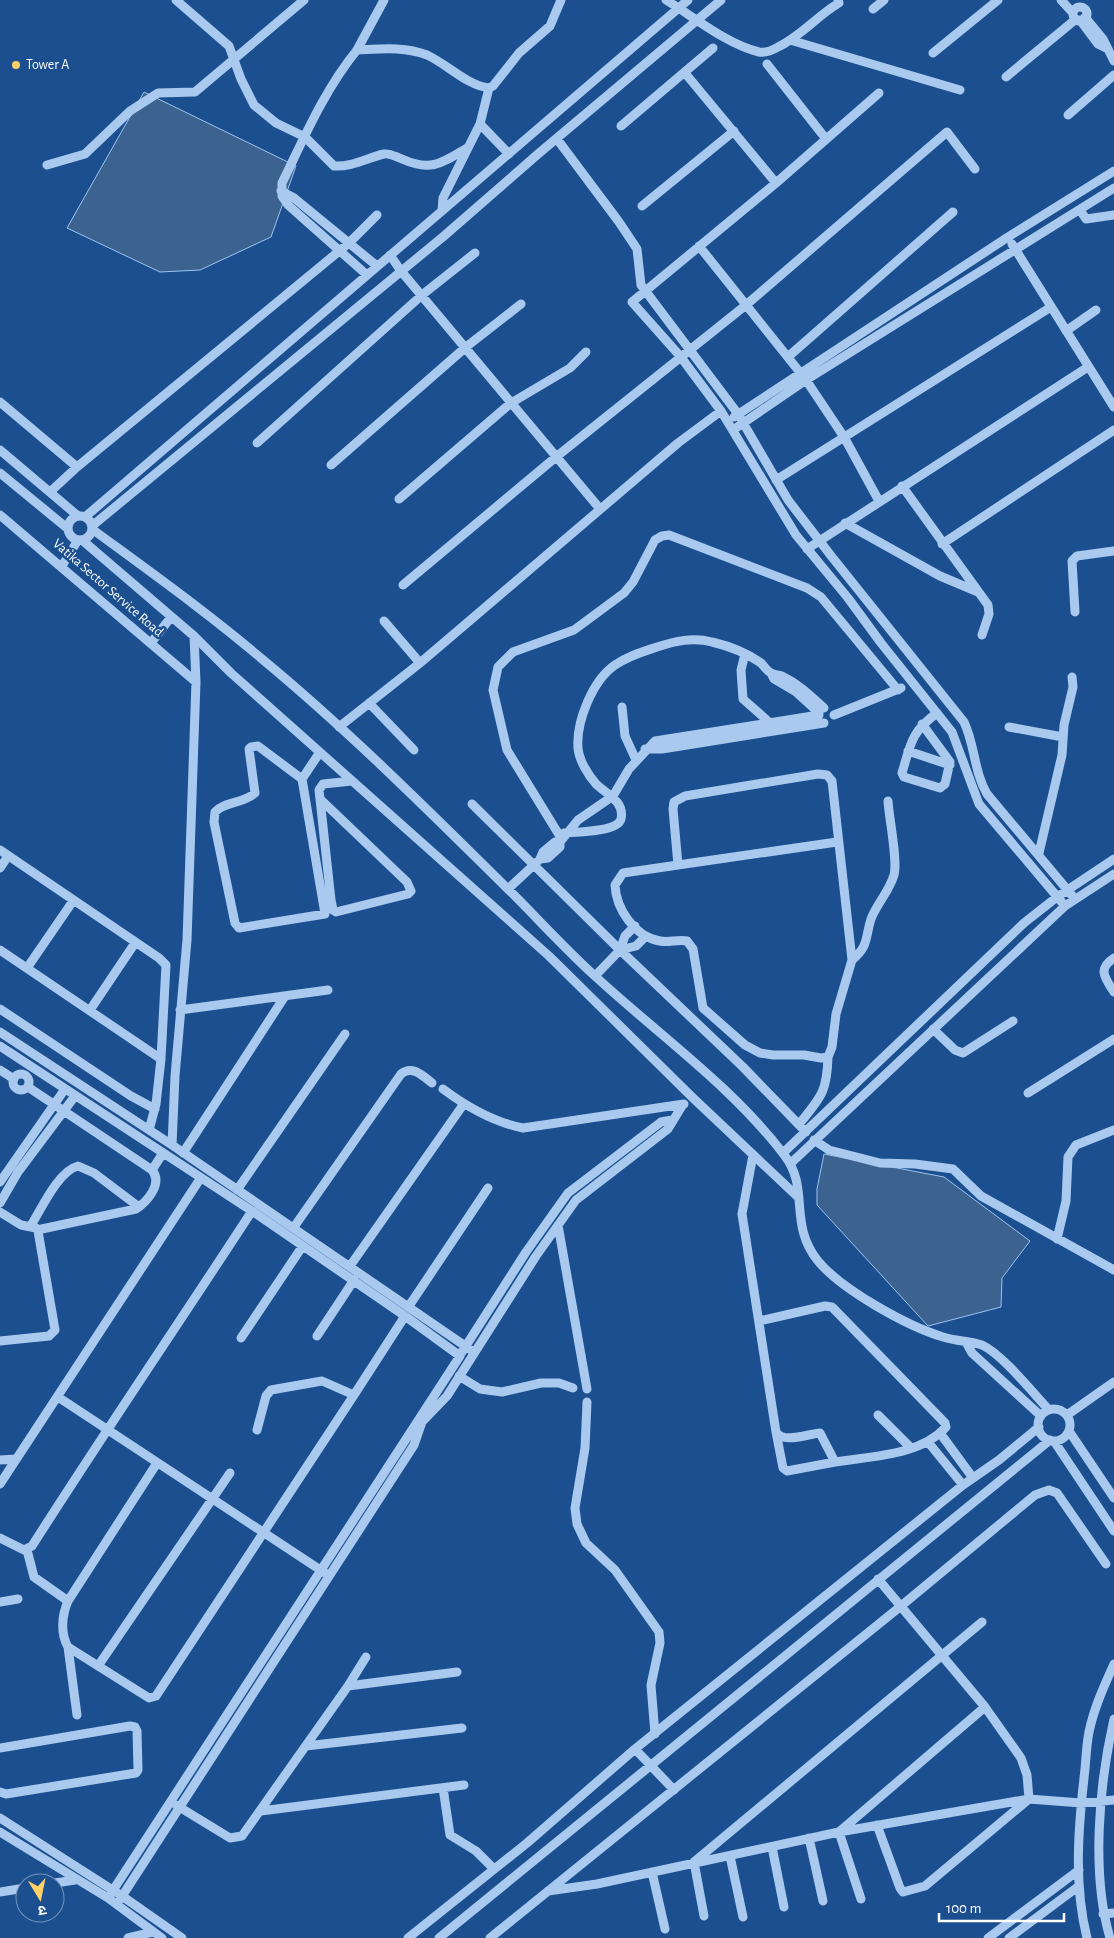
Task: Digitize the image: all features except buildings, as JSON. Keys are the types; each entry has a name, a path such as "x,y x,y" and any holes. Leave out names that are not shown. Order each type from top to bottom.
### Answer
{"street":[{"path":"176,0 220,36 229,46 241,79 254,105 276,123 305,137 334,166 368,160 385,154 414,164 439,165 467,148"},
{"path":"47,165 79,158 130,111 158,93 195,92 304,0"},
{"path":"367,275 288,205 281,191 282,183 332,85 357,50 384,0"},
{"path":"489,88 494,86 519,52 550,26 561,0"},
{"path":"666,0 699,19 723,36 759,52 778,47 809,28 819,17 839,3 838,0"},
{"path":"688,0 367,275 81,516 70,520 68,528 70,534 80,540 194,636 352,781 548,956 753,1156 799,1198"},
{"path":"62,566 80,540 89,536 92,527 401,272 721,0"},
{"path":"873,9 884,0"},
{"path":"934,53 998,0"},
{"path":"1061,0 1103,39 1106,48 1114,60"},
{"path":"1006,77 1086,11 1083,3"},
{"path":"790,40 960,90"},
{"path":"357,50 401,48 415,51 428,55 454,71 489,88"},
{"path":"622,126 713,48"},
{"path":"767,64 826,139"},
{"path":"684,73 776,183"},
{"path":"1068,115 1114,75"},
{"path":"442,210 443,198 480,124 489,88"},
{"path":"879,93 776,183 632,302 680,356 721,411 796,535 848,598 881,644 937,713 957,741 974,795 1065,906"},
{"path":"480,124 509,154"},
{"path":"642,206 734,131"},
{"path":"403,585 556,457 746,305 947,132 975,169"},
{"path":"558,139 637,249 640,285 690,348 738,414 776,480 818,540 964,722 970,734 982,786 1075,899"},
{"path":"727,421 1008,237 1114,171"},
{"path":"733,430 806,380 1114,188"},
{"path":"281,191 294,198 377,266"},
{"path":"1080,210 1086,219 1114,215"},
{"path":"789,356 953,212"},
{"path":"50,492 77,467 349,243 377,215"},
{"path":"1008,237 1114,407"},
{"path":"699,246 789,356 806,380 844,437 879,501"},
{"path":"258,442 422,296 475,253"},
{"path":"390,255 401,272 466,347 600,509"},
{"path":"331,465 466,347 521,304"},
{"path":"776,480 1051,307"},
{"path":"1066,331 1096,310"},
{"path":"399,498 511,403 570,368 586,352"},
{"path":"807,549 818,540 1088,367"},
{"path":"0,402 77,467"},
{"path":"338,727 420,663 678,443 721,411"},
{"path":"942,544 1114,430"},
{"path":"0,450 92,527 181,594 262,659 338,727 508,889 594,976 720,1087 758,1124 783,1153 796,1174 799,1217 804,1239 818,1262 833,1275 904,1322 981,1345 995,1353 1049,1410"},
{"path":"0,473 68,528"},
{"path":"902,486 942,544 988,604 989,614 982,635"},
{"name":"Vatika Sector Service Road","path":"0,515 196,682"},
{"path":"845,523 940,576 978,592"},
{"path":"669,535 808,588 821,597 901,689 834,715 831,722 821,715 803,688 781,676 771,673 762,664 745,654 712,642 694,639 677,641 628,657 613,666 603,678 582,712 578,738 578,750 586,771 602,790 613,796 620,812 618,825 562,838 507,750 493,690 498,667 513,652 574,630 624,593 633,582 655,540 662,536 669,535"},
{"path":"1075,612 1072,561 1077,556 1114,551"},
{"path":"151,643 171,616"},
{"path":"384,621 420,663"},
{"path":"172,1145 180,1010 187,940 196,682 194,636"},
{"path":"745,654 741,670 743,699 769,722"},
{"path":"1038,853 1062,755 1064,724 1073,687 1072,677"},
{"path":"369,704 414,750"},
{"path":"622,707 625,736 636,760"},
{"path":"645,749 662,749 821,715 832,710 834,715"},
{"path":"922,724 950,765 945,784 940,788 904,777 902,773 914,733 922,724 937,713"},
{"path":"508,889 537,862 543,852 562,838 589,811 613,796 636,760 655,741 821,715"},
{"path":"1009,727 1063,737"},
{"path":"302,779 258,746 251,747 248,749 255,794 247,800 220,807 215,812 214,822 235,923 239,928 325,914 302,779 320,752"},
{"path":"908,751 950,765"},
{"path":"678,865 674,802 685,796 818,774 827,775 832,781 837,842 852,960 836,1014 832,1047 828,1057 827,1084 822,1096 800,1124"},
{"path":"320,799 407,882 411,891 408,894 360,907 336,912 333,910 320,799 319,790 323,784 352,781"},
{"path":"974,795 982,786"},
{"path":"852,960 863,950 872,919 879,902 888,891 895,872 888,801"},
{"path":"472,804 537,862 620,950 800,1124 806,1132"},
{"path":"828,1057 773,1055 760,1053 746,1045 703,1008 693,949 687,941 665,942 646,936 624,916 617,901 615,885 623,873 837,842"},
{"path":"0,868 4,853 164,962 168,971 161,1059 155,1109 149,1130"},
{"path":"783,1153 1024,923 1057,897 1114,859"},
{"path":"790,1164 1065,906 1114,874"},
{"path":"27,968 73,901"},
{"path":"594,976 620,950 625,936 635,926"},
{"path":"620,950 636,946 646,936"},
{"path":"90,1010 135,943"},
{"path":"0,950 161,1059"},
{"path":"1114,958 1106,963 1104,969 1106,980 1114,992"},
{"path":"180,1010 328,990"},
{"path":"183,1153 285,996"},
{"path":"0,1009 130,1096 155,1109"},
{"path":"933,1029 955,1050 963,1052 1013,1021"},
{"path":"0,1032 294,1227 474,1352"},
{"path":"237,1190 345,1034"},
{"path":"1028,1092 1114,1039"},
{"path":"0,1046 200,1179 252,1211 302,1247 354,1280 468,1362"},
{"path":"0,1070 14,1079 17,1075 25,1075 29,1082 28,1087 152,1170 157,1177 156,1184 139,1207 130,1211 34,1228 17,1223 0,1212"},
{"path":"294,1227 401,1074 407,1070 414,1070 432,1082"},
{"path":"0,1182 65,1089"},
{"path":"442,1089 463,1105 505,1124 523,1128 682,1106"},
{"path":"0,1203 18,1172 75,1096"},
{"path":"119,1900 414,1445 417,1425 444,1400 558,1225 576,1200 668,1129 682,1106 692,1097"},
{"path":"106,1116 111,1105"},
{"path":"350,1266 463,1105"},
{"path":"110,1895 348,1526 417,1425 526,1252 568,1193 661,1122 672,1120"},
{"path":"1057,1240 1066,1201 1068,1157 1076,1145 1114,1130"},
{"path":"814,1140 829,1150 880,1163 915,1164 953,1169 960,1173 981,1196 1114,1270"},
{"path":"152,1170 163,1153"},
{"path":"753,1156 742,1214 776,1432 783,1468 787,1471 911,1448 928,1442 946,1428 945,1422 832,1307 825,1306 759,1320"},
{"path":"0,1341 49,1336 55,1330 34,1228 59,1180 70,1168 78,1166 94,1173 139,1207"},
{"path":"0,1484 200,1179"},
{"path":"409,1306 488,1188"},
{"path":"27,1550 32,1546 77,1474 109,1431 252,1211"},
{"path":"558,1225 587,1389"},
{"path":"241,1338 302,1247"},
{"path":"317,1257 323,1248"},
{"path":"317,1336 354,1280"},
{"path":"68,1646 147,1698 154,1698 404,1316"},
{"path":"966,1342 972,1353 1041,1416"},
{"path":"459,1376 480,1389 502,1392 541,1383 559,1383 573,1388"},
{"path":"257,1430 266,1396 271,1390 322,1381 354,1395"},
{"path":"1067,1414 1114,1382"},
{"path":"58,1397 330,1577"},
{"path":"587,1402 585,1448 575,1518 586,1543 615,1570 659,1632 660,1643 652,1685 655,1734"},
{"path":"439,1938 878,1579 1052,1440 1065,1437 1069,1431 1070,1423 1067,1414 1059,1410 1049,1410 1041,1416 1039,1427 1042,1435 1052,1440 1114,1531"},
{"path":"878,1414 911,1448"},
{"path":"408,1938 494,1869 635,1749 963,1485 1039,1427"},
{"path":"1069,1431 1114,1498"},
{"path":"776,1432 780,1438 821,1434 835,1462"},
{"path":"940,1433 973,1478"},
{"path":"928,1442 963,1485"},
{"path":"0,1460 15,1459"},
{"path":"77,1715 68,1646 62,1622 68,1600 157,1463"},
{"path":"98,1666 230,1473"},
{"path":"490,1938 1042,1491 1049,1490 1057,1493 1106,1564"},
{"path":"348,1526 358,1530"},
{"path":"0,1538 27,1550"},
{"path":"27,1550 34,1577 68,1600"},
{"path":"877,1825 903,1892 926,1886 1028,1799 1028,1775 1021,1758 985,1707 878,1579"},
{"path":"0,1602 18,1599"},
{"path":"694,1862 944,1656 982,1622"},
{"path":"171,1802 233,1839 244,1835 348,1686 366,1656"},
{"path":"1087,1938 1081,1911 1079,1886 1081,1803 1089,1732 1097,1703 1114,1664"},
{"path":"348,1686 458,1672"},
{"path":"839,1832 985,1707"},
{"path":"1110,1938 1103,1914 1100,1886 1102,1802 1108,1748 1114,1719"},
{"path":"0,1748 130,1726 135,1727 137,1731 138,1770 136,1773 6,1794 0,1792"},
{"path":"306,1746 462,1728"},
{"path":"635,1749 674,1790"},
{"path":"261,1811 464,1785"},
{"path":"443,1788 450,1835 476,1850 494,1869"},
{"path":"547,1891 597,1884 839,1832 1028,1799 1081,1803 1114,1800"},
{"path":"0,1818 110,1895"},
{"path":"0,1832 75,1880 110,1895 182,1938"},
{"path":"839,1832 862,1899"},
{"path":"809,1838 823,1901"},
{"path":"772,1847 784,1908"},
{"path":"730,1856 743,1917"},
{"path":"694,1862 704,1916"},
{"path":"988,1938 1079,1870"},
{"path":"652,1872 665,1928"},
{"path":"65,1882 75,1880"},
{"path":"1009,1938 1079,1886"},
{"path":"0,1892 15,1890"},
{"path":"119,1900 162,1938"},
{"path":"1103,1914 1114,1913"},
{"path":"128,1938 153,1932"}],"water":[{"path":"144,92 296,166 271,237 200,270 160,272 67,228"},
{"path":"824,1154 944,1177 1030,1241 1002,1278 1001,1307 928,1326 817,1205 817,1189"}],"place":[{"name":"Tower A","path":"16,65"}]}
